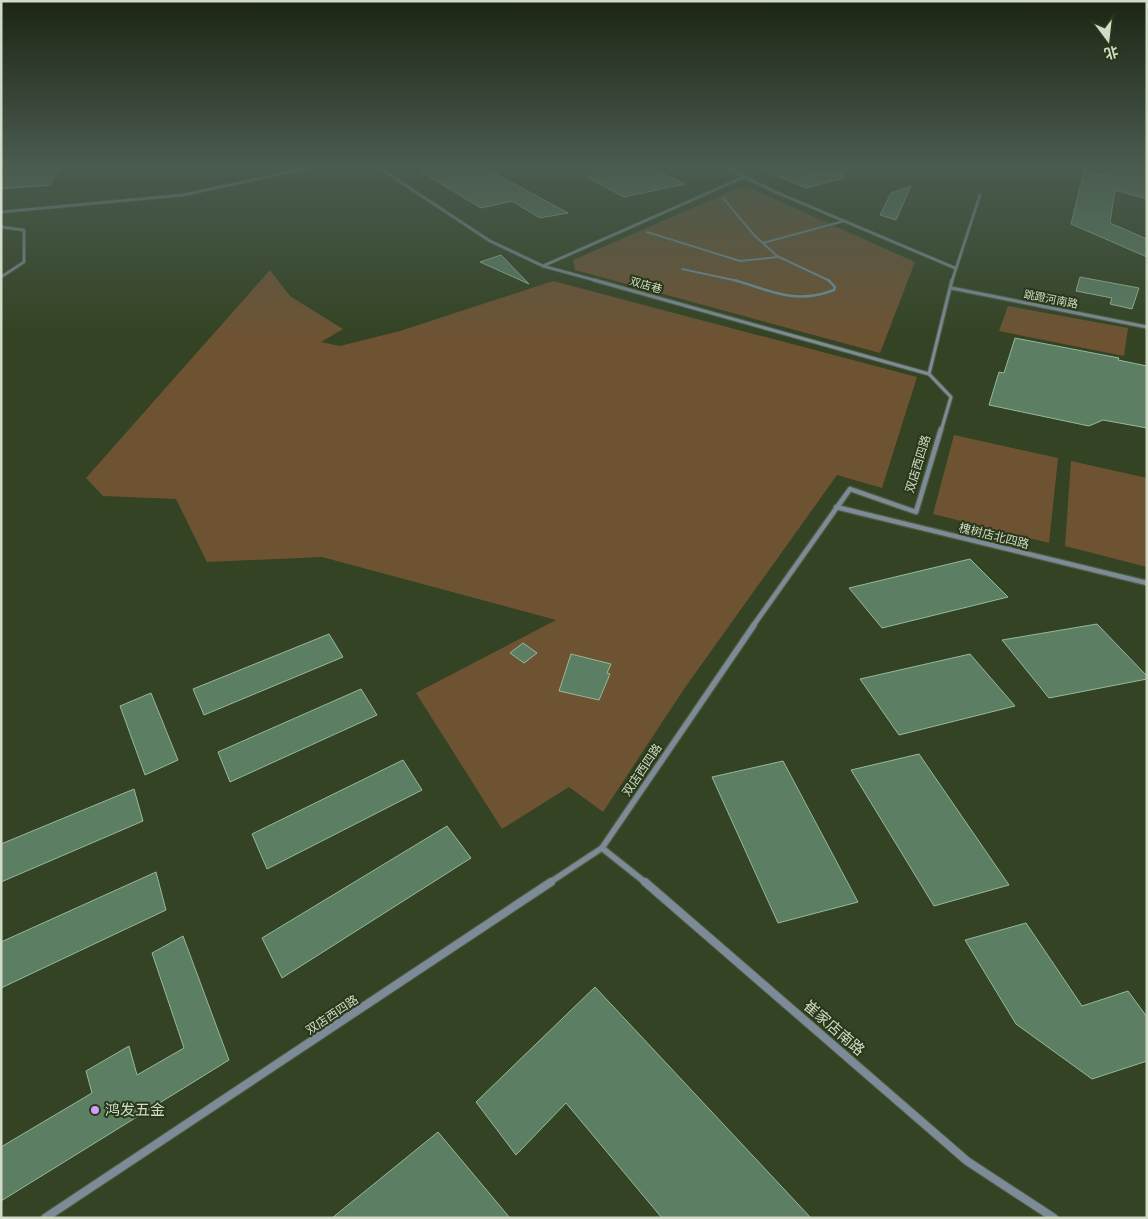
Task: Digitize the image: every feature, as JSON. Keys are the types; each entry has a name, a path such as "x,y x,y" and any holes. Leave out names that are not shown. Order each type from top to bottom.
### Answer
{"street":[{"name":"双店巷","path":"463,224 490,242 543,266 929,374"},
{"path":"543,266 638,224"},
{"path":"849,224 956,268"},
{"path":"929,374 956,268 971,224"},
{"path":"1,227 24,230 26,238 22,250 24,262 1,277"},
{"name":"跳蹬河南路","path":"951,288 1147,327"},
{"name":"双店西四路","path":"45,1218 602,848 836,506 850,489 916,512 951,397 929,374"},
{"name":"槐树店北四路","path":"836,506 1147,583"},
{"name":"崔家店南路","path":"602,848 624,864 966,1161 1054,1218"}],"lane":[{"path":"682,269 733,280 797,298 816,297 834,290 836,287 824,278 778,257 746,224"},
{"path":"763,243 837,224"},
{"path":"647,232 740,260 778,257"}],"shaded area":[{"path":"656,224 830,224 915,262 880,353 575,270 573,260"},
{"path":"270,270 290,296 343,329 321,342 340,346 400,331 553,281 917,377 882,488 837,475 684,689 603,812 569,787 502,829 416,693 556,620 322,557 207,562 176,499 103,496 86,478"},
{"path":"1008,306 1128,328 1124,356 999,331"},
{"path":"954,435 1058,458 1049,543 933,514"},
{"path":"1071,461 1147,478 1147,567 1065,546"}],"building":[{"path":"1071,224 1112,224 1147,239 1147,257"},
{"path":"501,255 529,284 480,262"},
{"path":"1080,277 1139,288 1132,309 1110,304 1112,298 1076,291"},
{"path":"1015,338 1119,358 1118,360 1147,366 1147,428 1103,420 1089,426 989,405 999,372 1004,373"},
{"path":"970,559 1008,597 882,628 849,588"},
{"path":"1097,624 1147,676 1147,679 1049,698 1002,640"},
{"path":"329,634 343,657 204,715 193,689"},
{"path":"523,643 537,653 524,663 510,653"},
{"path":"571,654 611,664 607,673 610,674 599,700 559,691"},
{"path":"970,654 1015,706 899,735 860,679"},
{"path":"361,689 377,715 230,782 218,752"},
{"path":"151,693 178,760 145,775 120,706"},
{"path":"919,754 1009,885 934,906 851,770"},
{"path":"403,760 422,790 267,869 252,834"},
{"path":"783,761 858,902 778,923 712,777"},
{"path":"134,789 143,821 1,882 1,844"},
{"path":"447,826 471,858 282,978 262,938"},
{"path":"156,872 166,910 1,988 1,942"},
{"path":"1026,923 1082,1006 1128,991 1147,1017 1147,1061 1092,1079 1016,1024 965,940"},
{"path":"183,936 229,1060 1,1201 1,1147 92,1093 86,1071 129,1046 137,1075 184,1048 152,953"},
{"path":"595,987 811,1218 662,1218 566,1103 516,1155 476,1102"},
{"path":"438,1132 510,1218 332,1218"}],"place":[{"name":"鸿发五金","path":"95,1110"}]}
